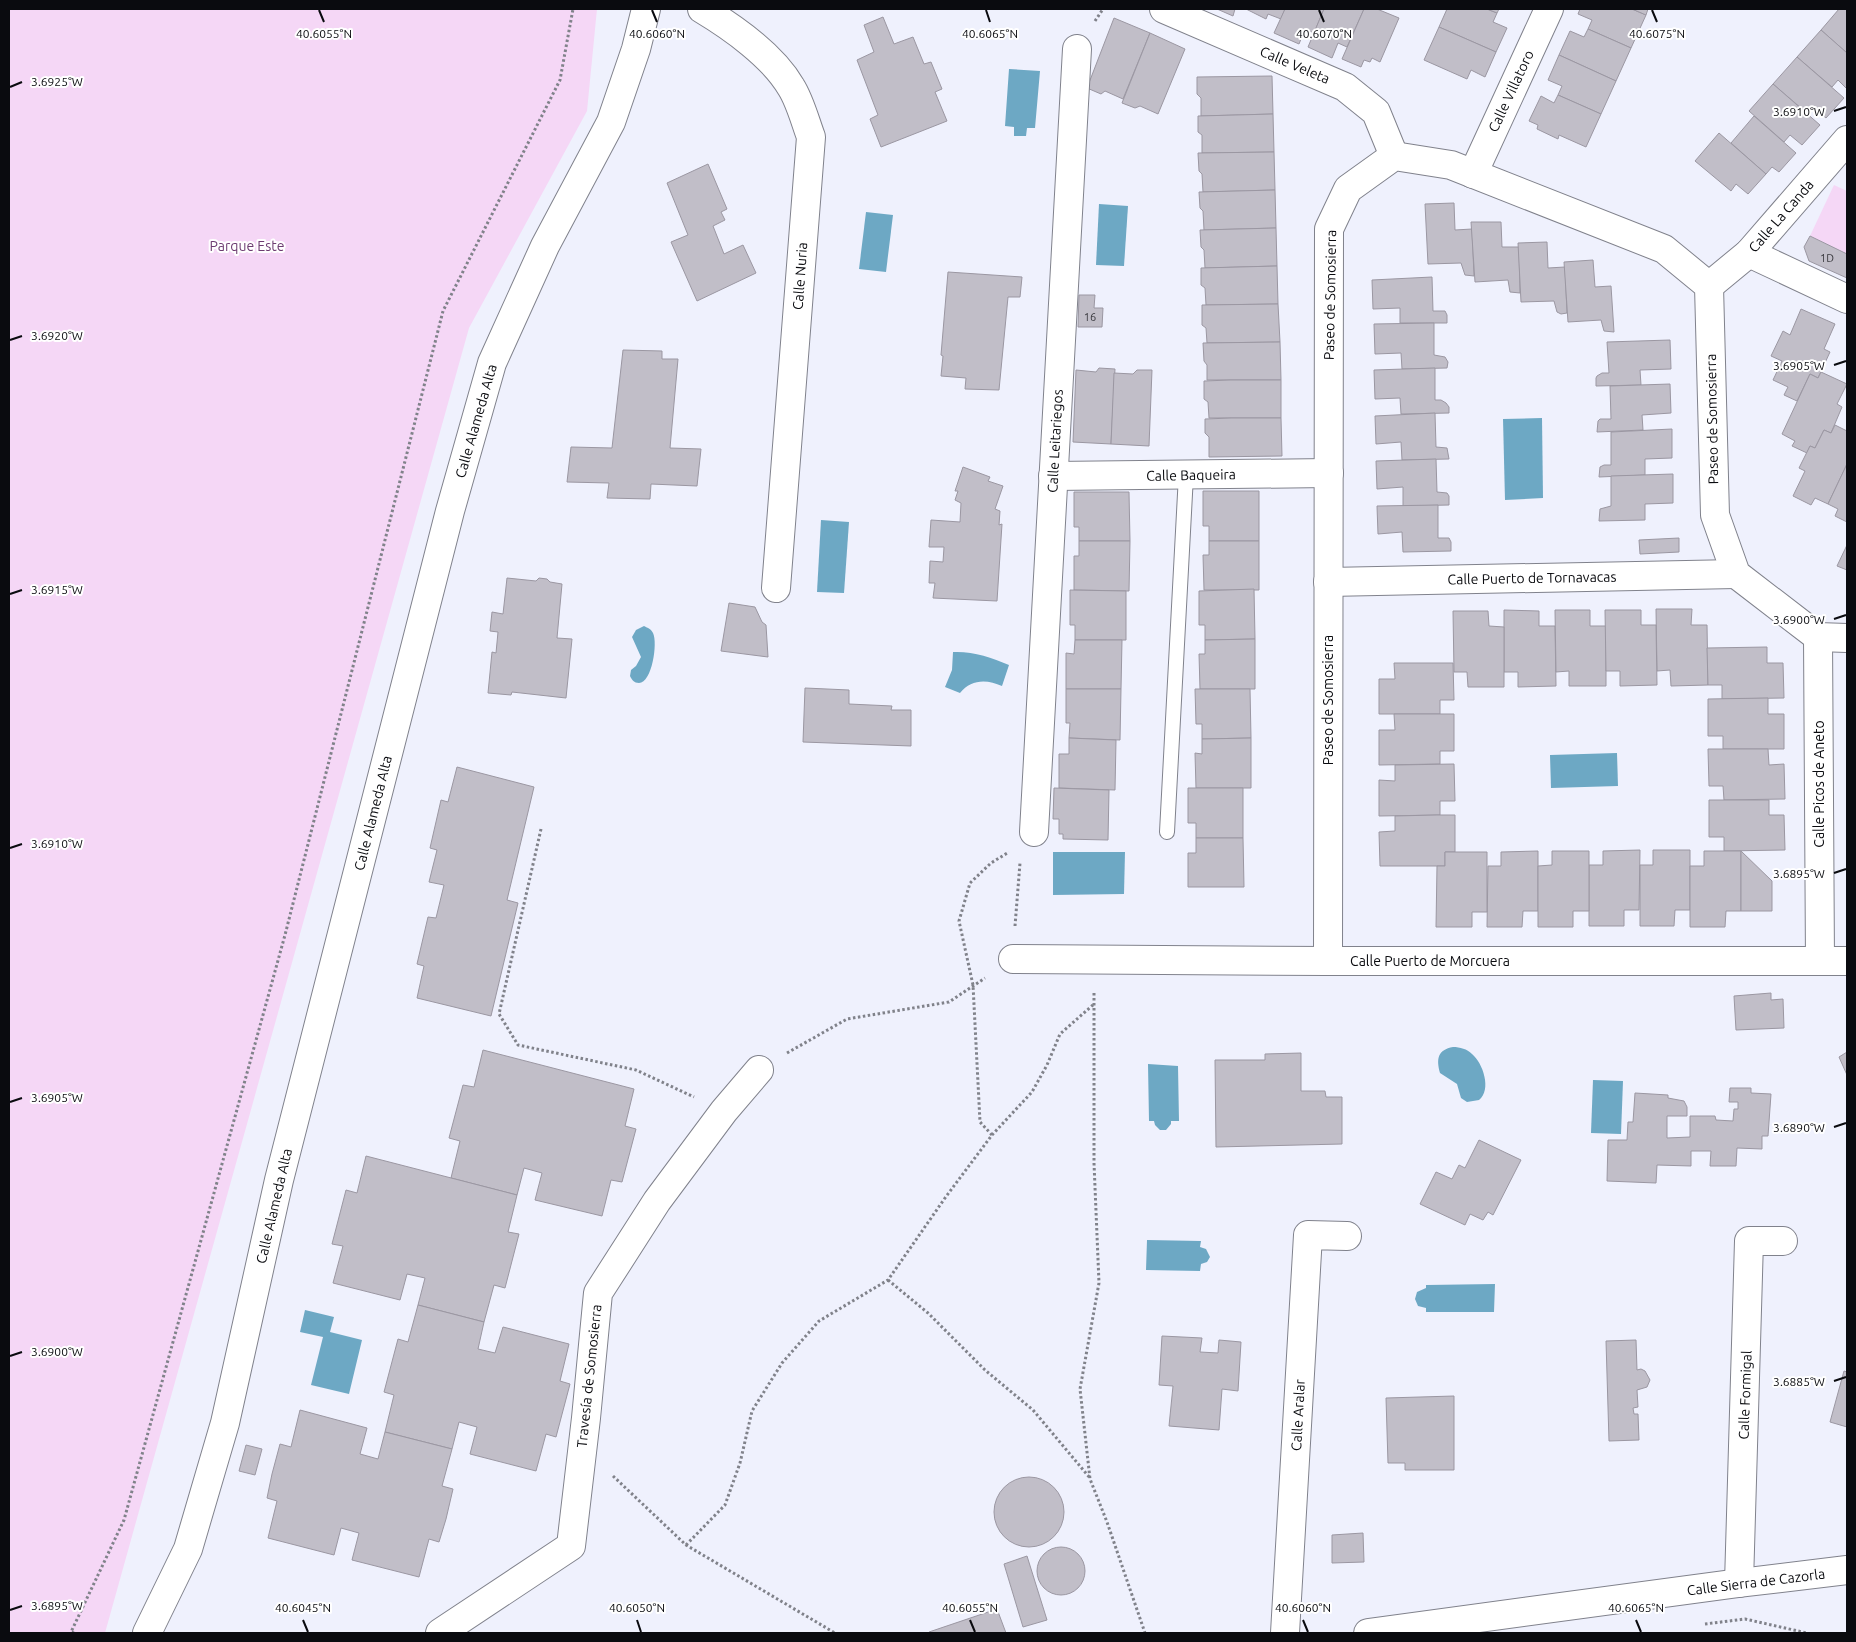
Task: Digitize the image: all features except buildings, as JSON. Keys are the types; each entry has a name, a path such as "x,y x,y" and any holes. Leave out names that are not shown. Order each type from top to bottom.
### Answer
{"street":[{"name":"Calle Alameda Alta","path":"147,1633 188,1549 225,1422 279,1180 450,511 492,362 545,246 611,122 636,49 646,9"},
{"name":"Calle Nuria","path":"702,9 719,19 763,52 792,87 811,137 776,588"},
{"name":"Calle Veleta","path":"1164,9 1345,87 1376,112 1394,156"},
{"name":"Calle Villatoro","path":"1473,174 1549,9"},
{"name":"Calle Leitariegos","path":"1034,832 1077,49"},
{"name":"Calle La Canda","path":"1709,286 1749,254 1847,140"},
{"path":"1394,156 1451,165 1664,249 1709,286"},
{"name":"Paseo de Somosierra","path":"1328,962 1329,228 1348,189 1394,156"},
{"path":"1749,254 1847,299"},
{"name":"Paseo de Somosierra","path":"1709,286 1715,515 1736,574"},
{"name":"Calle Baqueira","path":"1053,476 1329,473"},
{"path":"1736,574 1818,637 1847,638"},
{"name":"Calle Puerto de Tornavacas","path":"1328,582 1736,574"},
{"name":"Calle Picos de Aneto","path":"1818,637 1820,960"},
{"name":"Calle Puerto de Morcuera","path":"1013,959 1328,962 1847,961"},
{"name":"Travesía de Somosierra","path":"440,1633 571,1546 598,1293 657,1201 724,1111 759,1070"},
{"name":"Calle Aralar","path":"1286,1633 1308,1236 1347,1236"},
{"name":"Calle Formigal","path":"1739,1583 1749,1241 1783,1240"},
{"name":"Calle Sierra de Cazorla","path":"1368,1633 1847,1570"}],"lane":[{"path":"1167,832 1186,475"}],"path":[{"path":"72,1633 124,1520 285,935 443,311 560,80 573,9"},
{"path":"541,830 499,1014 518,1045 636,1070 724,1111"},
{"path":"992,1135 980,1122 973,986 959,921 970,883 991,862 1013,850"},
{"path":"1016,917 1019,874"},
{"path":"759,1070 847,1019 949,1002 1013,959"},
{"path":"1094,960 1094,1163 1099,1282 1080,1389 1090,1479 1107,1522 1145,1633"},
{"path":"686,1545 725,1506 740,1463 752,1411 782,1363 819,1321 888,1280 992,1135 1032,1092 1047,1065 1060,1034 1094,1004"},
{"path":"888,1280 928,1313 984,1370 1033,1410 1090,1479"},
{"path":"582,1447 686,1545 835,1633"},
{"path":"1699,1625 1744,1619 1807,1633"}],"green space":[{"name":"Parque Este","path":"9,9 597,9 587,111 469,328 105,1633 9,1633"},
{"path":"1834,185 1847,191 1847,254 1810,236"}],"water":[{"path":"1009,69 1040,71 1035,128 1027,128 1026,136 1014,136 1014,127 1005,126"},
{"path":"1099,204 1128,206 1124,266 1096,265"},
{"path":"866,212 893,215 886,272 859,269"},
{"path":"1542,418 1543,498 1505,500 1503,419"},
{"path":"821,520 849,522 844,593 817,592"},
{"path":"644,626 653,633 655,645 653,662 644,681 637,683 630,676 631,670 636,666 641,657 632,637 636,630"},
{"path":"953,652 981,655 1009,665 1002,686 991,682 979,682 969,685 960,693 945,687 952,670"},
{"path":"1617,753 1618,786 1551,788 1550,755"},
{"path":"1053,852 1125,852 1124,894 1053,895"},
{"path":"1453,1047 1468,1051 1480,1064 1485,1077 1485,1090 1479,1100 1467,1102 1461,1098 1457,1084 1440,1073 1439,1056 1444,1050"},
{"path":"1148,1064 1178,1066 1179,1121 1171,1121 1166,1130 1160,1130 1154,1121 1149,1121"},
{"path":"1593,1080 1623,1081 1621,1134 1591,1133"},
{"path":"1147,1240 1201,1241 1200,1247 1206,1249 1210,1257 1207,1262 1201,1264 1200,1271 1146,1270"},
{"path":"1495,1284 1494,1312 1426,1312 1426,1308 1418,1306 1415,1299 1417,1292 1426,1288 1426,1285"},
{"path":"305,1310 334,1317 330,1332 362,1340 349,1394 311,1385 323,1337 300,1332"}]}
